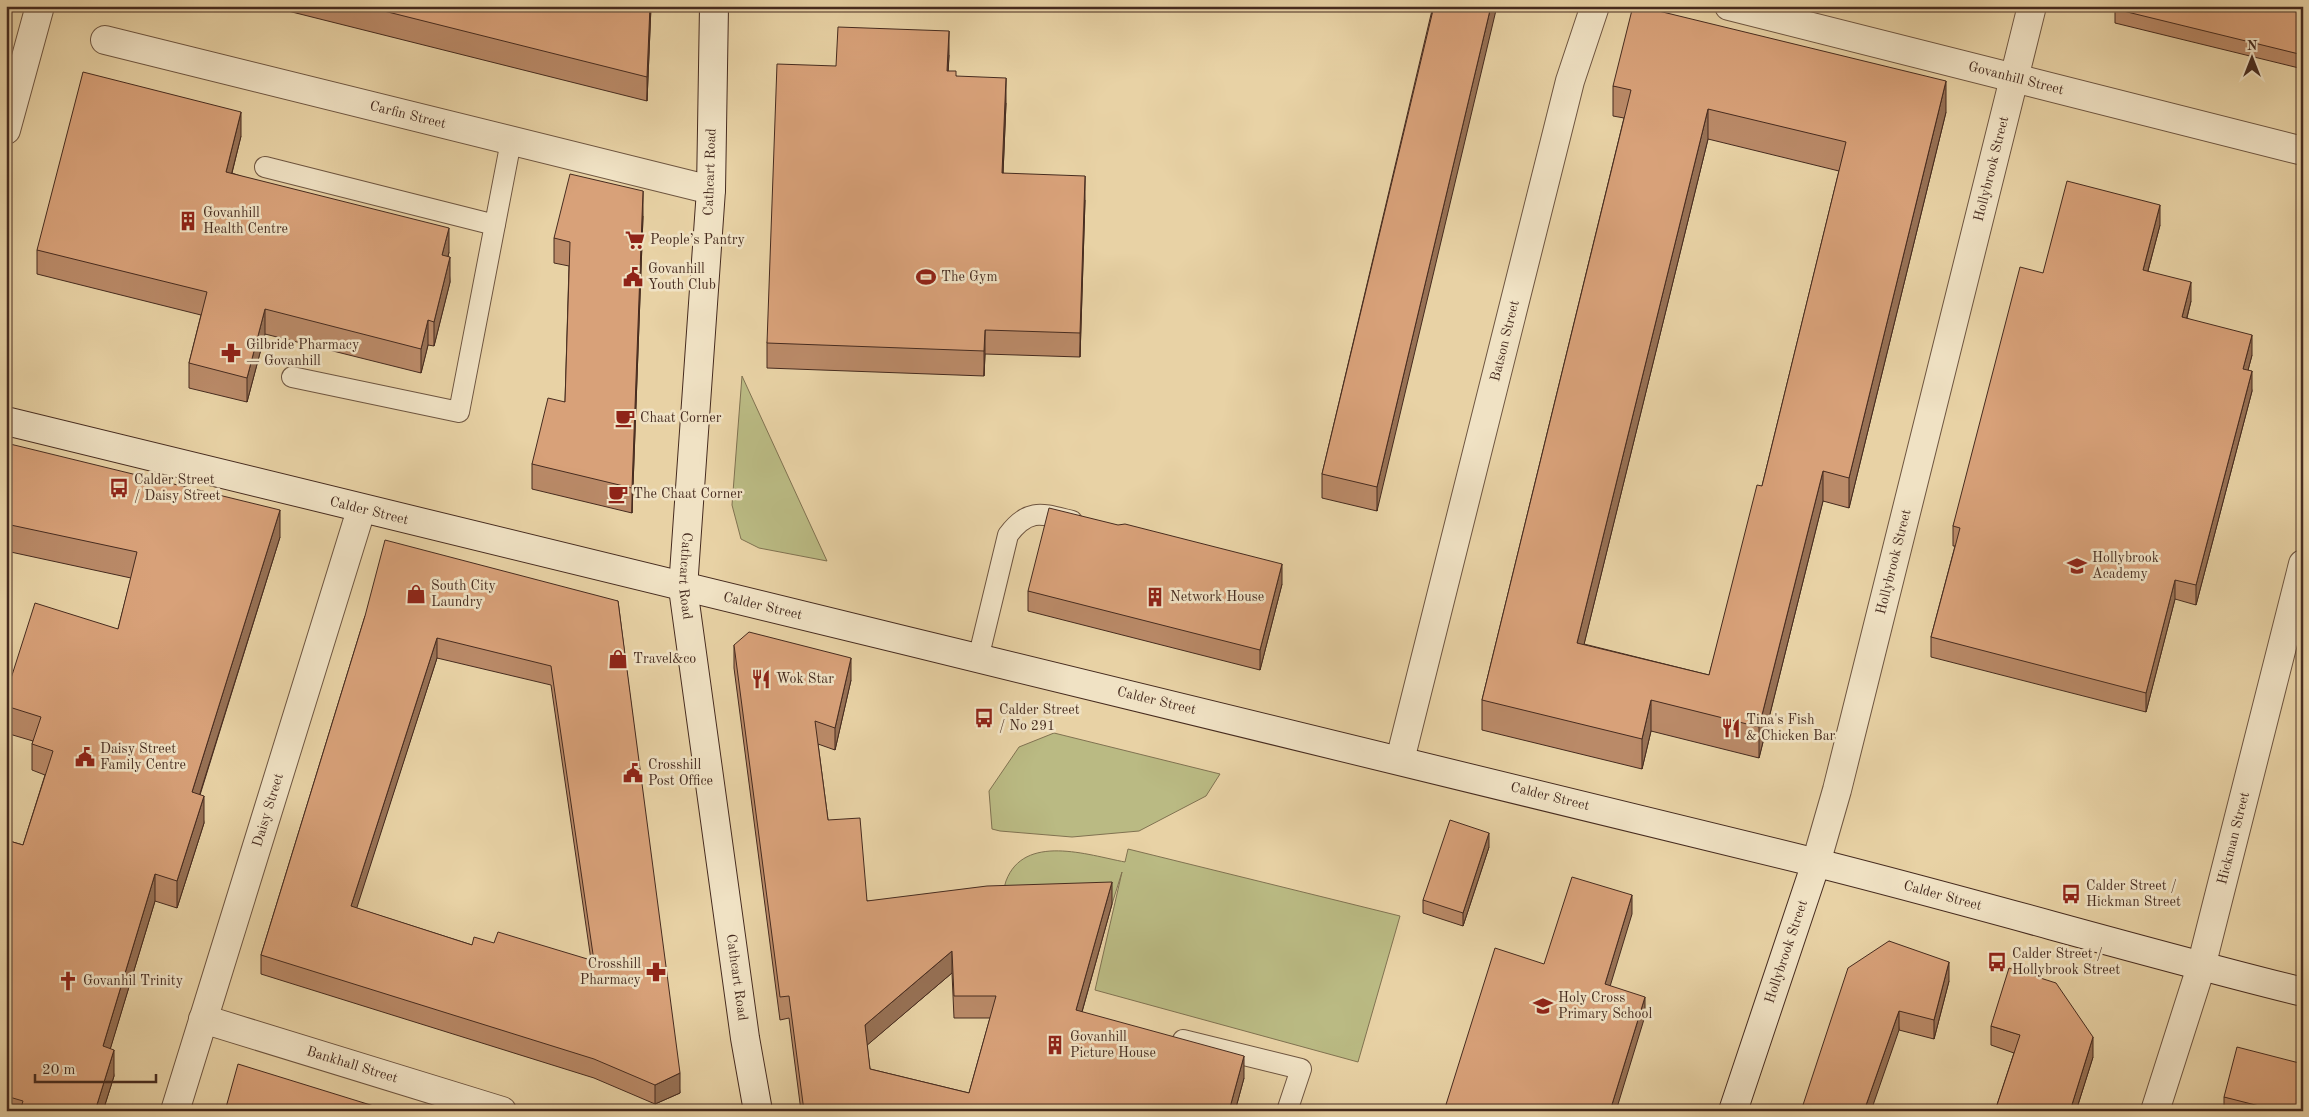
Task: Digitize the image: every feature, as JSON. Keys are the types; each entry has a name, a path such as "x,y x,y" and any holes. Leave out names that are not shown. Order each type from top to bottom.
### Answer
{"street":[{"path":"6,130 40,6"},
{"name":"Cathcart Road","path":"714,6 711,190 683,588 745,1038 758,1111"},
{"name":"Batson Street","path":"1400,760 1570,80 1595,6"},
{"name":"Govanhill Street","path":"1729,6 2303,151"},
{"name":"Hollybrook Street","path":"1733,1111 1816,862 1837,790 2032,6"},
{"name":"Carfin Street","path":"105,40 711,190"},
{"name":"Calder Street","path":"6,421 361,510 1816,862 2201,967 2303,992"},
{"name":"Daisy Street","path":"175,1111 361,510"},
{"name":"Hickman Street","path":"2155,1111 2201,967 2302,567"},
{"name":"Bankhall Street","path":"203,1019 502,1111"}],"lane":[{"path":"292,377 459,412 511,141"},
{"path":"265,167 495,225"},
{"path":"978,659 1008,535 1016,525 1027,516 1040,513 1094,527"},
{"path":"1166,1036 1301,1069 1287,1111"}],"green space":[{"path":"742,376 827,561 759,548 741,539 732,505"},
{"path":"1054,733 1220,774 1206,796 1139,831 1072,837 992,829 989,791 1019,747"},
{"path":"1128,849 1400,916 1358,1062 1095,990 1122,872 1112,904 1001,907 1006,881 1015,866 1027,857 1042,852 1058,851 1076,852 1125,862"}],"building":[{"path":"364,6 650,6 647,77"},
{"path":"1434,6 1491,6 1377,487 1322,474"},
{"path":"1633,6 1946,81 1849,478 1823,471 1759,727 1651,700 1642,739 1482,700 1631,90 1613,86","holes":["1708,109 1846,142 1762,486 1757,485 1709,675 1577,643"]},
{"path":"2116,6 2303,6 2303,55 2115,9"},
{"name":"The Gym","path":"838,27 949,31 947,71 956,71 956,76 1006,78 1002,173 1085,176 1080,333 985,330 984,351 767,343 777,64 836,66"},
{"name":"Govanhill Health Centre","path":"83,72 241,112 226,172 449,228 442,255 450,257 434,322 428,320 421,349 265,309 247,378 189,363 207,292 37,250"},
{"path":"570,174 643,191 632,488 532,464 548,398 565,402 570,242 554,238"},
{"path":"2067,181 2160,205 2143,270 2191,282 2182,317 2252,335 2243,369 2252,371 2196,585 2175,580 2146,693 1931,637 1960,528 1953,526 2020,267 2043,273"},
{"path":"6,443 280,510 192,792 204,796 177,881 155,874 103,1046 114,1050 95,1111 20,1111 23,1101 6,1096 6,840 23,845 53,751 32,744 41,717 6,706 6,694 35,603 118,629 137,552 6,524"},
{"name":"Network House","path":"1049,508 1118,525 1125,524 1282,564 1260,650 1028,591"},
{"path":"385,540 618,601 680,1073 655,1085 594,1059 261,955 365,616","holes":["437,638 551,666 594,961 498,932 494,943 474,937 472,945 351,906"]},
{"path":"749,632 851,658 835,728 815,721 828,820 860,818 867,901 987,886 1112,882 1076,1010 1244,1056 1229,1111 804,1111 789,996 780,997 734,645","holes":["952,951 954,996 996,996 969,1093 870,1069 865,1025"]},
{"path":"1450,820 1489,833 1463,913 1423,900"},
{"path":"1572,877 1632,895 1605,984 1645,997 1610,1111 1444,1111 1495,948 1544,964"},
{"path":"1889,941 1949,962 1934,1020 1899,1011 1864,1111 1801,1111 1848,968"},
{"path":"2009,968 2056,983 2093,1037 2070,1111 1995,1111 2020,1035 1991,1026"},
{"path":"2237,1047 2303,1064 2303,1111 2279,1111 2224,1097"},
{"path":"238,1064 390,1111 225,1111"}],"place":[{"name":"Govanhill Health Centre","path":"188,221"},
{"name":"People’s Pantry","path":"635,240"},
{"name":"Govanhill Youth Club","path":"633,277"},
{"name":"The Gym","path":"926,277"},
{"name":"Gilbride Pharmacy — Govanhill","path":"231,353"},
{"name":"Chaat Corner","path":"625,418"},
{"name":"Calder Street / Daisy Street","path":"119,488"},
{"name":"The Chaat Corner","path":"618,494"},
{"name":"Hollybrook Academy","path":"2077,566"},
{"name":"South City Laundry","path":"416,594"},
{"name":"Network House","path":"1155,597"},
{"name":"Travel&co","path":"618,659"},
{"name":"Wok Star","path":"761,679"},
{"name":"Calder Street / No 291","path":"984,718"},
{"name":"Tina's Fish & Chicken Bar","path":"1731,728"},
{"name":"Daisy Street Family Centre","path":"85,757"},
{"name":"Crosshill Post Office","path":"633,773"},
{"name":"Calder Street / Hickman Street","path":"2071,894"},
{"name":"Calder Street / Hollybrook Street","path":"1997,962"},
{"name":"Crosshill Pharmacy","path":"656,972"},
{"name":"Govanhil Trinity","path":"68,981"},
{"name":"Holy Cross Primary School","path":"1543,1006"},
{"name":"Govanhill Picture House","path":"1055,1045"}]}
